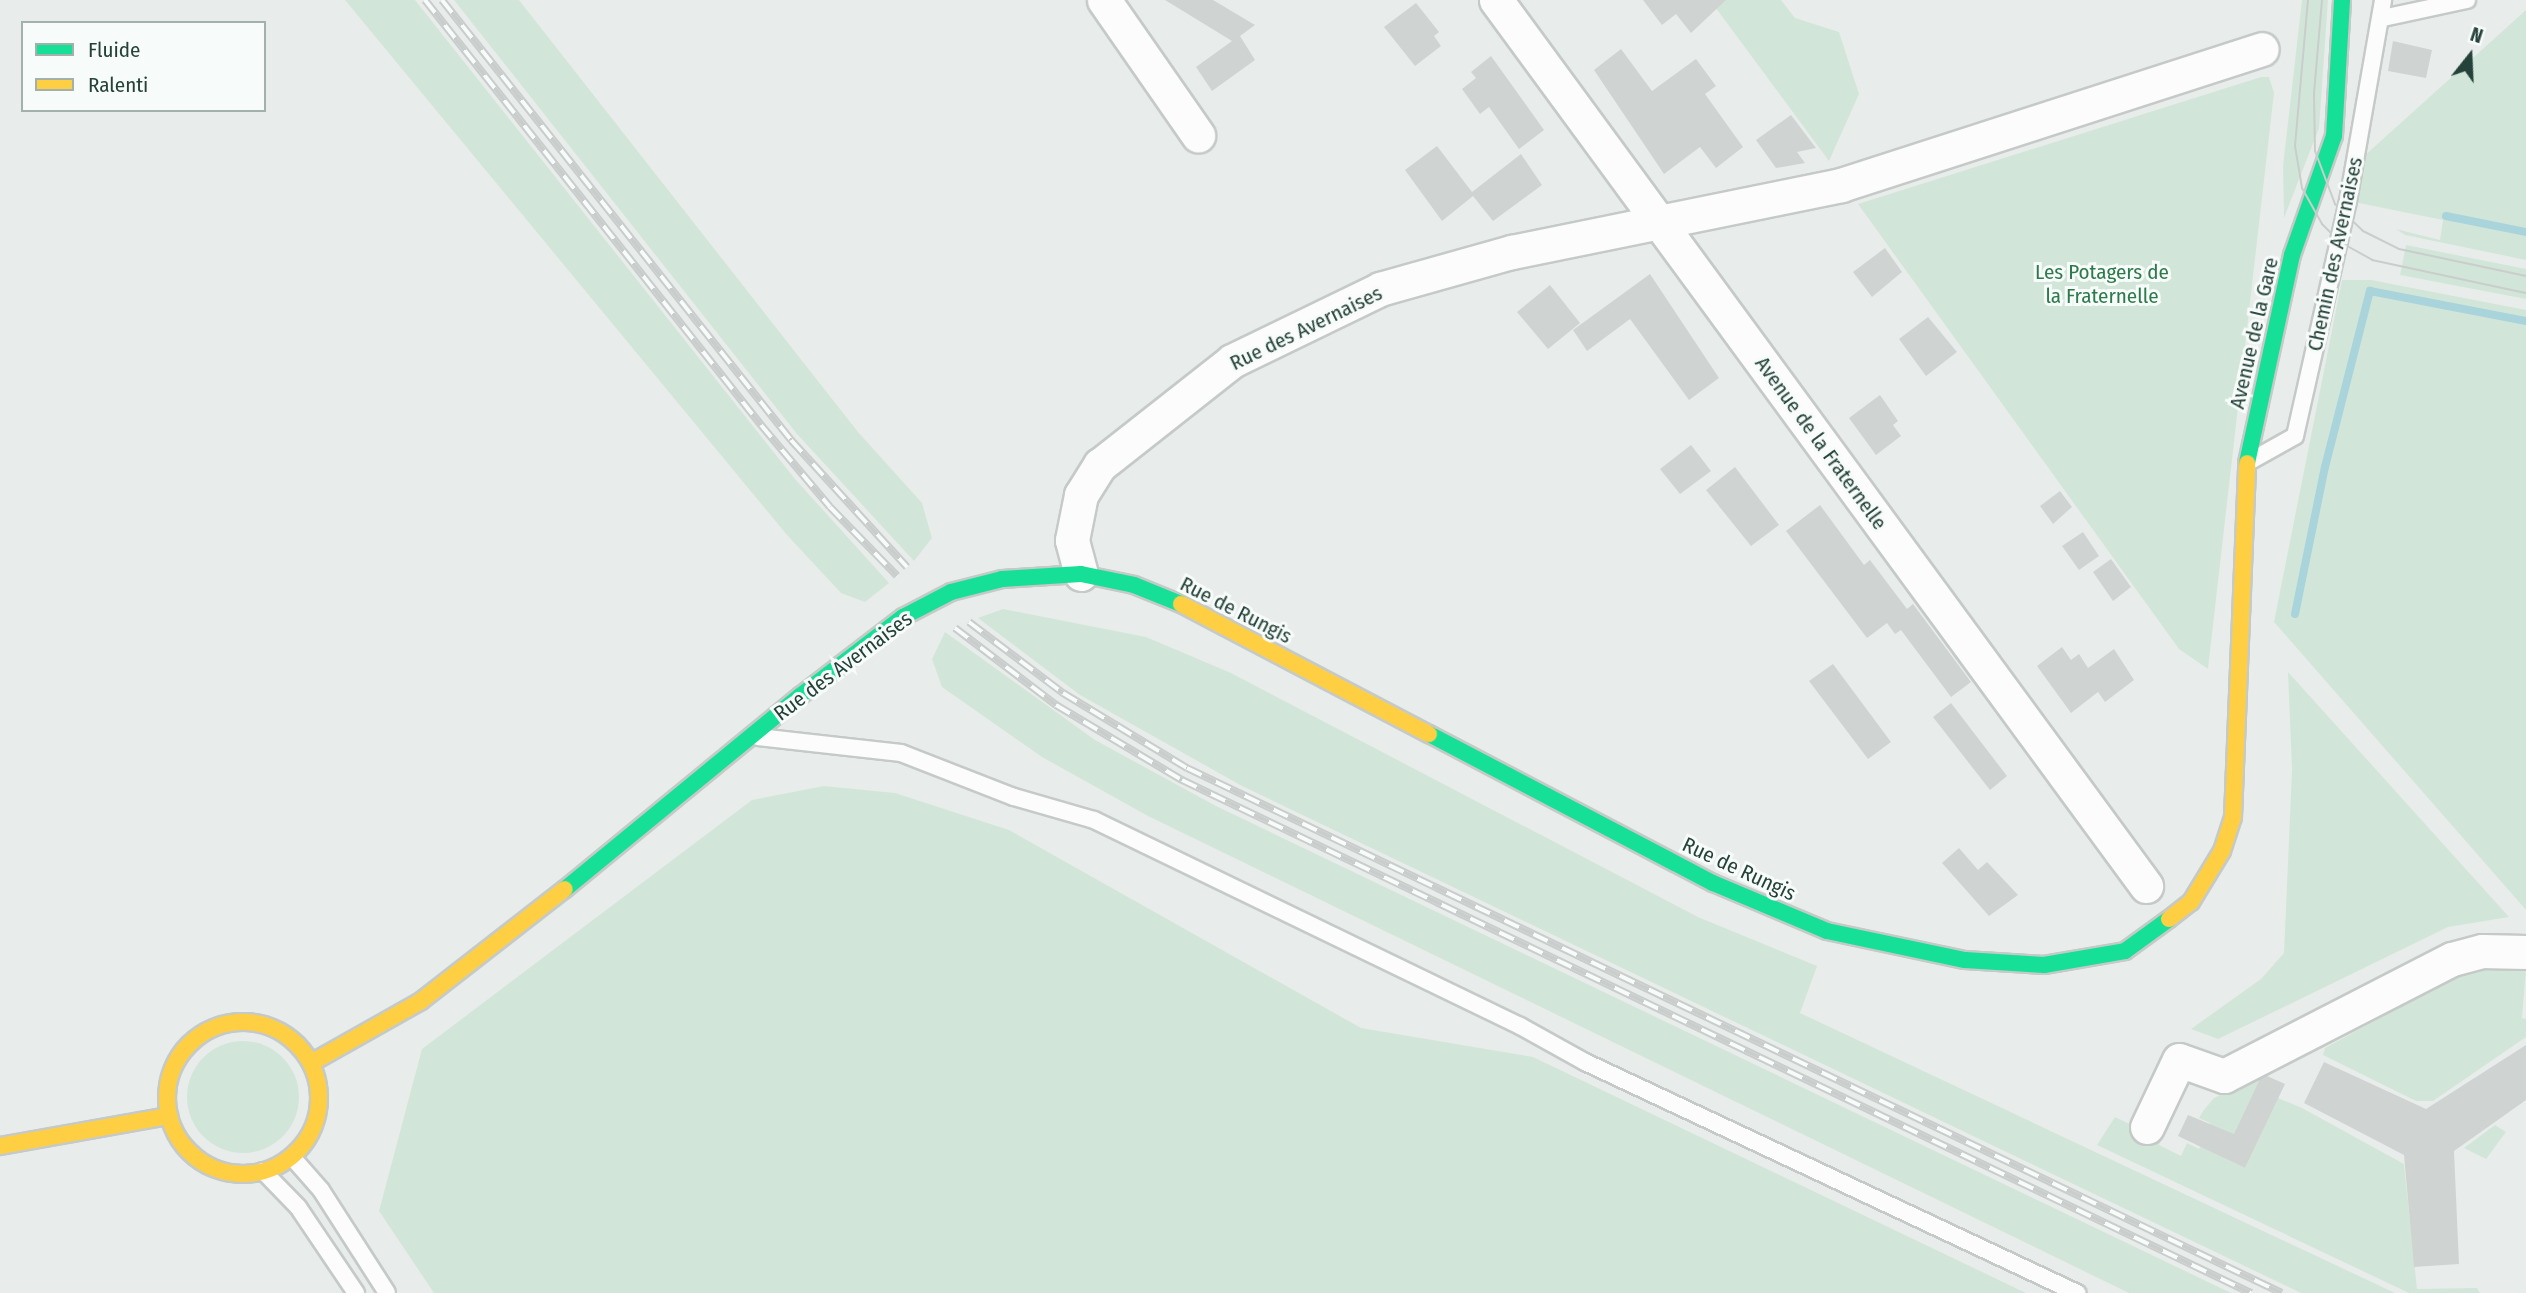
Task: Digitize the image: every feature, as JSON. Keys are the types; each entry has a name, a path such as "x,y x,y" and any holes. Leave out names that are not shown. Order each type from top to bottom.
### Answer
{"main road":[{"name":"Avenue de la Gare","path":"2239,682 2247,463 2292,255 2334,136 2342,0"},
{"name":"Rue de Rungis","path":"1082,574 1134,585 1184,605 1713,883 1777,912 1890,947 1965,960 2044,965 2104,957 2139,943 2183,909 2222,851 2231,826 2239,682"},
{"name":"Rue des Avernaises","path":"312,1063 421,1001 629,840 752,737 904,617 951,592 1002,579 1082,574"},
{"path":"244,1021 271,1026 295,1041 312,1063 319,1087 318,1113 309,1137 292,1157 263,1171 239,1174 215,1168 194,1156 178,1138 169,1116 167,1088 176,1062 193,1040 216,1026 244,1021"},
{"path":"0,1146 169,1116"}],"street":[{"path":"1104,0 1198,135"},
{"name":"Avenue de la Fraternelle","path":"1496,0 2146,886"},
{"name":"Rue des Avernaises","path":"1082,574 1072,540 1080,495 1100,465 1232,361 1380,289 1512,252 1660,224 1840,185 2262,49"},
{"path":"2147,1127 2179,1060 2224,1076 2452,959 2482,951 2526,952"}],"lane":[{"name":"Chemin des Avernaises","path":"2247,463 2295,436 2348,201 2383,18 2383,0"},
{"path":"2383,18 2467,0"},
{"path":"752,737 901,753 1014,797 1094,820 1520,1026 1585,1062 2077,1293"},
{"path":"292,1157 321,1189 387,1293"},
{"path":"263,1171 298,1207 356,1293"}],"green space":[{"path":"345,0 415,0 795,479 889,583 865,602 841,593 787,535"},
{"path":"454,0 519,0 858,432 922,503 932,538 914,561 797,434"},
{"path":"1710,0 1781,0 1795,18 1839,32 1859,94 1829,161"},
{"path":"2302,0 2328,0 2319,128 2284,218 2283,166"},
{"path":"2526,10 2526,260 2405,235 2396,229 2440,240 2443,220 2354,202 2363,157"},
{"name":"Les Potagers de la Fraternelle","path":"2261,77 2269,77 2274,93 2208,669 2179,649 1858,204"},
{"path":"2406,245 2526,269 2526,299 2400,275"},
{"path":"2342,280 2371,280 2526,310 2526,910 2274,622"},
{"path":"1003,609 1146,637 1231,673 1698,917 1817,966 1800,1013 2395,1293 2301,1293 1242,786 1080,695 978,618"},
{"path":"945,632 1095,740 1216,806 2231,1293 2129,1293 1148,816 1042,757 942,687 932,659"},
{"path":"2288,672 2509,917 2448,927 2218,1039 2191,1029 2261,979 2284,953 2292,770"},
{"path":"824,786 895,793 1009,830 1361,1028 1533,1057 2026,1293 434,1293 379,1211 422,1049 752,800"},
{"path":"2506,966 2526,969 2522,1018 2526,1019 2526,1037 2433,1101 2416,1101 2323,1055 2325,1048 2472,968"},
{"path":"243,1041 265,1045 283,1057 295,1075 299,1097 295,1119 283,1137 265,1149 243,1153 221,1149 203,1137 191,1119 187,1097 191,1075 203,1057 221,1045"},
{"path":"2263,1074 2224,1158 2245,1168 2278,1098 2302,1108 2404,1164 2417,1289 2477,1288 2480,1293 2409,1293 2097,1145 2115,1117 2161,1139 2159,1145 2181,1156 2187,1143 2199,1149 2210,1123 2199,1118 2214,1098"},
{"path":"2495,1125 2506,1132 2486,1159 2464,1148"}],"building":[{"path":"1165,0 1213,0 1255,25 1240,36 1255,60 1212,91 1196,67 1232,41"},
{"path":"1643,0 1726,0 1691,33 1676,14 1662,25"},
{"path":"1416,3 1439,32 1434,36 1441,46 1415,66 1384,27"},
{"path":"2393,41 2432,50 2426,78 2388,71"},
{"path":"1621,49 1652,91 1696,59 1716,86 1705,94 1743,147 1716,168 1700,147 1664,174 1594,70"},
{"path":"1491,56 1544,130 1519,149 1489,107 1480,114 1462,89 1476,78 1471,72"},
{"path":"1791,115 1816,148 1797,152 1805,163 1776,168 1756,140"},
{"path":"1437,146 1472,192 1521,154 1542,185 1493,221 1473,196 1442,221 1405,170"},
{"path":"1885,248 1902,272 1872,297 1853,272"},
{"path":"1650,274 1719,378 1689,400 1630,319 1587,351 1573,330"},
{"path":"1550,285 1580,323 1548,349 1517,312"},
{"path":"1928,317 1957,352 1926,376 1899,339"},
{"path":"1880,395 1898,421 1893,425 1901,436 1876,455 1849,418"},
{"path":"1691,445 1711,471 1680,494 1660,469"},
{"path":"1735,467 1779,525 1751,546 1706,490"},
{"path":"2060,491 2072,507 2053,524 2040,506"},
{"path":"1820,505 1864,565 1870,560 1907,609 1913,604 1971,682 1951,697 1901,630 1895,634 1887,623 1867,638 1786,531"},
{"path":"2083,532 2099,556 2079,570 2062,546"},
{"path":"2111,559 2131,587 2113,601 2093,572"},
{"path":"2062,647 2071,660 2079,654 2088,668 2114,649 2134,680 2105,702 2098,692 2071,713 2037,666"},
{"path":"1833,664 1891,742 1868,759 1809,681"},
{"path":"1951,703 2007,776 1990,790 1933,717"},
{"path":"1959,848 1978,870 1987,862 2018,895 1989,916 1942,863"},
{"path":"2526,1045 2526,1100 2454,1151 2459,1264 2414,1267 2404,1155 2304,1103 2324,1062 2426,1109"},
{"path":"2267,1076 2285,1084 2245,1168 2178,1136 2188,1115 2234,1134 2260,1079"}],"waterway":[{"path":"2446,216 2526,232"},
{"path":"2295,614 2325,467 2370,291 2526,321"}],"tram line":[{"path":"2308,0 2295,146 2302,188 2322,224 2340,242 2372,260 2526,293"},
{"path":"2322,0 2314,94 2315,151 2335,204 2363,231 2399,249 2526,276"}],"railway":[{"path":"425,0 761,425 830,507 897,576"},
{"path":"442,0 791,440 907,567"},
{"path":"969,622 1063,693 1187,768 2282,1293"},
{"path":"955,628 1056,705 1182,780 2251,1293"}],"traffic: fast":[{"path":"2247,463 2292,255 2334,136 2342,0"},
{"path":"565,889 800,696 903,617 951,592 1002,579 1081,574 1134,585 1181,604"},
{"path":"1429,734 1713,883 1827,931 1965,960 2044,965 2125,951 2169,919"}],"traffic: slow":[{"path":"2169,919 2191,902 2222,851 2233,817 2247,463"},
{"path":"1181,604 1429,734"},
{"path":"311,1063 421,1001 565,889"},
{"path":"243,1022 272,1028 297,1044 313,1069 319,1098 313,1127 297,1152 272,1168 243,1174 214,1168 189,1152 173,1127 167,1098 173,1069 189,1044 214,1028 243,1022"},
{"path":"0,1146 169,1116"}]}
